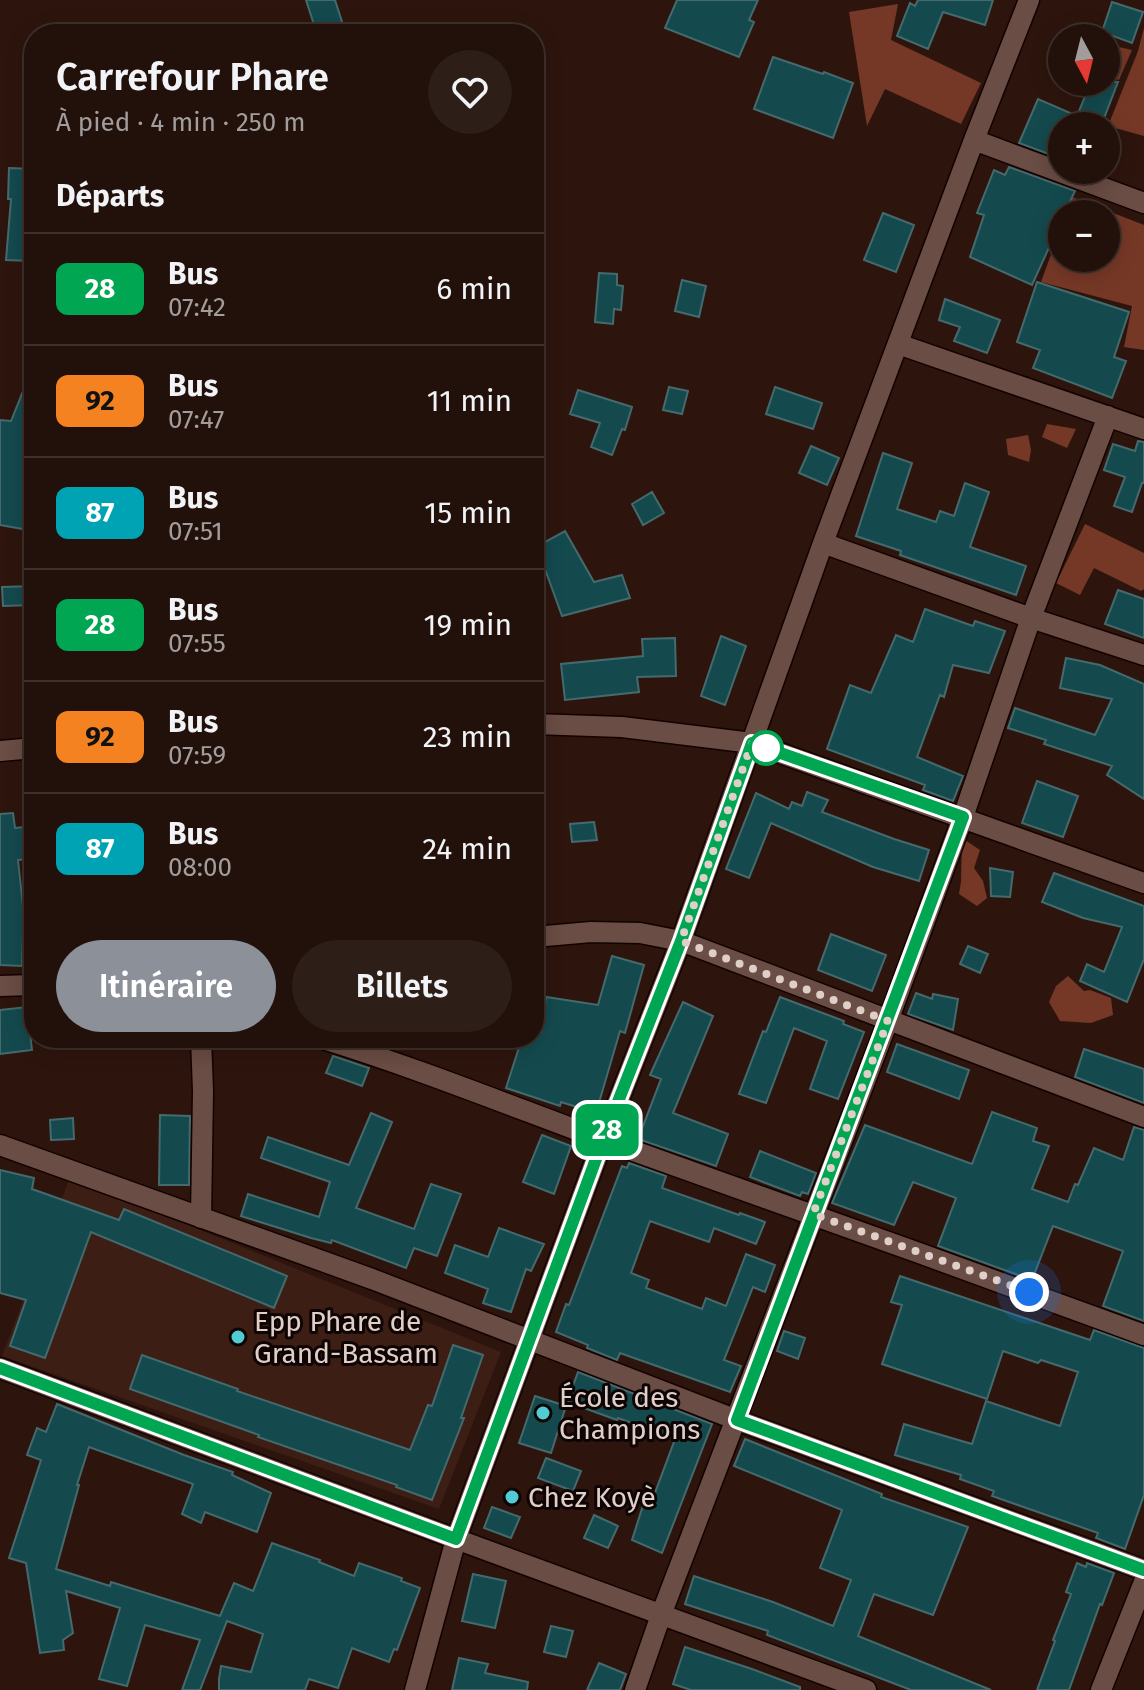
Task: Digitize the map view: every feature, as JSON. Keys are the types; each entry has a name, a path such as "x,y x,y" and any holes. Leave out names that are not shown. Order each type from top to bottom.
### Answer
{"street":[{"path":"415,1690 456,1539 603,1140 681,941 823,543 1029,0"},
{"path":"974,140 1144,203"},
{"path":"898,344 1144,429"},
{"path":"635,1690 888,1021 963,817 1031,618 1108,416"},
{"path":"823,543 1144,655"},
{"path":"544,724 622,727 752,743 1144,883"},
{"path":"0,751 24,749"},
{"path":"544,936 591,932 640,933 681,941 1144,1117"},
{"path":"0,986 24,985"},
{"path":"201,1048 201,1218"},
{"path":"352,1048 1144,1335"},
{"path":"0,1145 372,1279 737,1420 1144,1570"},
{"path":"0,1368 866,1690"},
{"path":"1101,1690 1144,1582"}],"shaded area":[{"path":"898,4 891,40 981,83 961,124 885,89 867,126 849,12"},
{"path":"1144,28 1144,136 1120,129 1120,112 1114,112"},
{"path":"1120,47 1132,50 1120,78"},
{"path":"1120,216 1144,225 1144,350 1124,347 1132,306 1041,282 1048,263 1048,272 1120,272"},
{"path":"1047,424 1076,429 1067,448 1042,437"},
{"path":"1028,435 1031,450 1029,462 1008,455 1006,439"},
{"path":"1085,524 1144,553 1144,589 1141,591 1094,568 1080,595 1056,583"},
{"path":"962,838 980,850 974,868 983,881 987,898 977,906 959,894"},
{"path":"1068,976 1084,991 1090,990 1111,998 1113,1015 1091,1023 1060,1021 1049,1002 1056,986"},
{"name":"Epp Phare de Grand-Bassam","path":"70,1177 501,1352 439,1509 2,1356"}],"building":[{"path":"306,0 335,0 343,24 314,24"},
{"path":"677,0 758,0 749,20 754,22 739,57 665,28"},
{"path":"918,0 993,0 985,25 943,12 928,49 897,36 910,3 915,6"},
{"path":"1112,2 1143,12 1132,43 1120,39 1120,24 1105,24"},
{"path":"773,57 853,83 833,138 754,109"},
{"path":"1085,96 1113,96 1106,112 1079,112"},
{"path":"1038,99 1068,112 1048,112 1048,154 1019,143"},
{"path":"1009,167 1048,181 1048,184 1075,191 1071,200 1048,200 1048,250 1032,285 970,257 984,215 977,213 994,170 1005,175"},
{"path":"9,168 24,169 24,261 6,260 11,199 8,199"},
{"path":"883,213 914,225 896,272 864,260"},
{"path":"599,273 617,274 617,285 623,286 621,310 614,309 613,324 595,322"},
{"path":"682,280 706,286 699,317 675,311"},
{"path":"1037,282 1129,312 1114,357 1126,361 1112,398 1033,368 1040,350 1017,342"},
{"path":"945,299 1000,320 987,353 954,341 960,327 939,320"},
{"path":"669,387 688,391 682,414 663,410"},
{"path":"775,387 822,403 813,429 766,414"},
{"path":"24,389 24,529 0,525 0,420 11,421"},
{"path":"578,390 632,407 612,455 591,447 600,423 570,414"},
{"path":"1138,441 1144,442 1144,483 1132,512 1114,506 1125,477 1104,470 1113,444 1135,451"},
{"path":"811,446 839,458 827,485 799,473"},
{"path":"883,453 912,463 897,509 936,522 940,511 954,516 965,483 989,492 970,547 1026,566 1016,595 900,555 901,551 856,536"},
{"path":"652,492 664,513 643,525 632,504"},
{"path":"565,531 594,582 622,575 630,598 562,616 544,568 544,543"},
{"path":"24,586 24,605 3,606 2,587"},
{"path":"1118,590 1144,599 1144,638 1105,624"},
{"path":"925,609 973,626 975,621 1005,631 989,673 953,665 944,697 940,695 917,757 963,776 953,801 923,790 925,785 827,749 850,685 871,693 896,635 913,642"},
{"path":"721,636 746,646 725,705 701,696"},
{"path":"675,638 676,676 637,677 639,692 565,700 561,664 643,656 642,639"},
{"path":"1066,658 1100,665 1144,684 1144,799 1107,775 1112,766 1044,744 1046,740 1008,728 1015,708 1095,735 1112,699 1060,688"},
{"path":"1037,781 1078,796 1063,837 1022,823"},
{"path":"807,792 828,800 822,812 929,850 919,881 873,867 771,823 749,878 726,869 756,793 789,809 792,802 802,806"},
{"path":"13,813 15,828 24,827 24,859 18,860 24,916 22,966 0,965 0,814"},
{"path":"594,822 597,840 572,842 570,824"},
{"path":"990,868 1013,872 1010,897 991,896"},
{"path":"1054,873 1144,906 1144,959 1127,1002 1080,981 1087,964 1104,972 1122,927 1083,918 1042,902"},
{"path":"831,934 886,955 872,991 818,970"},
{"path":"968,946 988,954 980,973 960,964"},
{"path":"612,956 644,965 625,1033 620,1031 596,1113 561,1102 560,1106 506,1088 519,1048 544,1048 546,997 598,1005"},
{"path":"916,993 932,999 933,994 958,999 953,1030 908,1014"},
{"path":"780,997 844,1021 843,1024 864,1032 838,1099 810,1089 827,1041 794,1028 766,1103 739,1094 763,1031 766,1032"},
{"path":"683,1002 713,1016 673,1113 728,1134 716,1166 638,1139 661,1079 650,1075"},
{"path":"24,1007 24,1048 32,1050 0,1054 0,1010"},
{"path":"897,1044 969,1070 959,1099 887,1072"},
{"path":"1084,1049 1144,1069 1144,1103 1075,1077"},
{"path":"333,1056 369,1068 362,1086 326,1073"},
{"path":"992,1112 1037,1128 1033,1141 1049,1146 1032,1189 1068,1202 1094,1148 1123,1160 1134,1127 1144,1130 1144,1321 1103,1306 1123,1251 1053,1226 1032,1280 938,1246 956,1198 913,1182 894,1225 832,1203 865,1125 972,1164"},
{"path":"371,1113 392,1122 356,1208 414,1229 431,1184 461,1194 437,1256 414,1248 406,1268 332,1240 331,1243 311,1238 241,1216 248,1194 319,1217 330,1182 261,1158 268,1137 349,1165"},
{"path":"160,1115 190,1116 189,1185 159,1185"},
{"path":"73,1118 74,1139 51,1140 50,1120"},
{"path":"542,1135 571,1146 554,1194 523,1182"},
{"path":"760,1151 816,1173 808,1194 802,1192 800,1196 750,1177"},
{"path":"629,1163 666,1176 662,1188 765,1222 756,1244 714,1228 709,1242 650,1221 631,1273 649,1280 646,1288 702,1309 706,1298 726,1306 746,1254 775,1265 765,1292 753,1287 724,1360 741,1366 730,1392 620,1353 617,1360 556,1332 622,1166 627,1168"},
{"path":"0,1170 34,1178 32,1189 119,1220 124,1209 287,1276 274,1308 91,1232 45,1358 10,1346 26,1300 0,1293"},
{"path":"499,1228 544,1244 531,1271 526,1269 511,1312 483,1303 488,1289 445,1273 455,1245 488,1257"},
{"path":"900,1276 1090,1340 1094,1330 1144,1348 1144,1495 1125,1549 1096,1538 1098,1533 992,1496 994,1491 960,1479 961,1475 895,1455 904,1424 972,1444 986,1401 1060,1426 1078,1372 1003,1351 987,1399 882,1364 902,1305 891,1302"},
{"path":"784,1331 805,1338 798,1359 777,1351"},
{"path":"453,1345 483,1355 461,1418 464,1418 432,1500 130,1389 142,1355 410,1450 428,1405 432,1406"},
{"path":"578,1372 712,1424 662,1553 632,1540 646,1496 653,1498 675,1439 567,1402"},
{"path":"535,1396 566,1406 551,1453 519,1443"},
{"path":"57,1404 233,1472 232,1475 271,1493 257,1532 205,1512 201,1523 182,1514 193,1484 89,1447 56,1569 110,1586 111,1582 220,1616 234,1583 253,1591 272,1543 354,1576 359,1563 402,1578 401,1581 420,1588 397,1650 394,1649 389,1662 352,1648 338,1688 309,1679 305,1690 219,1690 221,1666 251,1672 263,1634 227,1621 200,1690 182,1690 200,1640 145,1625 127,1686 99,1679 120,1608 66,1591 73,1633 63,1640 64,1650 40,1653 26,1563 9,1558 41,1460 27,1455 37,1428 46,1432"},
{"path":"745,1439 882,1494 881,1497 968,1527 933,1615 874,1594 858,1636 991,1690 911,1690 767,1635 768,1631 685,1604 694,1576 833,1626 851,1580 820,1568 842,1510 734,1466"},
{"path":"546,1458 581,1471 573,1491 538,1478"},
{"path":"492,1507 520,1517 511,1538 484,1528"},
{"path":"594,1515 618,1526 608,1548 584,1538"},
{"path":"1077,1563 1086,1567 1087,1563 1114,1573 1069,1690 1037,1690 1071,1594 1066,1592"},
{"path":"473,1574 506,1581 495,1628 462,1621"},
{"path":"551,1626 573,1631 566,1657 544,1652"},
{"path":"685,1647 752,1669 800,1687 800,1690 691,1690 673,1684"},
{"path":"459,1658 488,1664 485,1673 528,1682 527,1690 452,1690"},
{"path":"599,1663 626,1674 620,1690 587,1690"}],"bus line":[{"name":"28","path":"0,1368 456,1539 603,1140 681,941 752,743 963,817 737,1420 1144,1570"}],"place":[{"name":"Epp Phare de Grand-Bassam","path":"238,1337"},
{"name":"École des Champions","path":"543,1413"},
{"name":"Chez Koyè","path":"512,1497"}],"route":[{"path":"766,748 752,743 681,941 888,1021 813,1214 1029,1292"}]}
